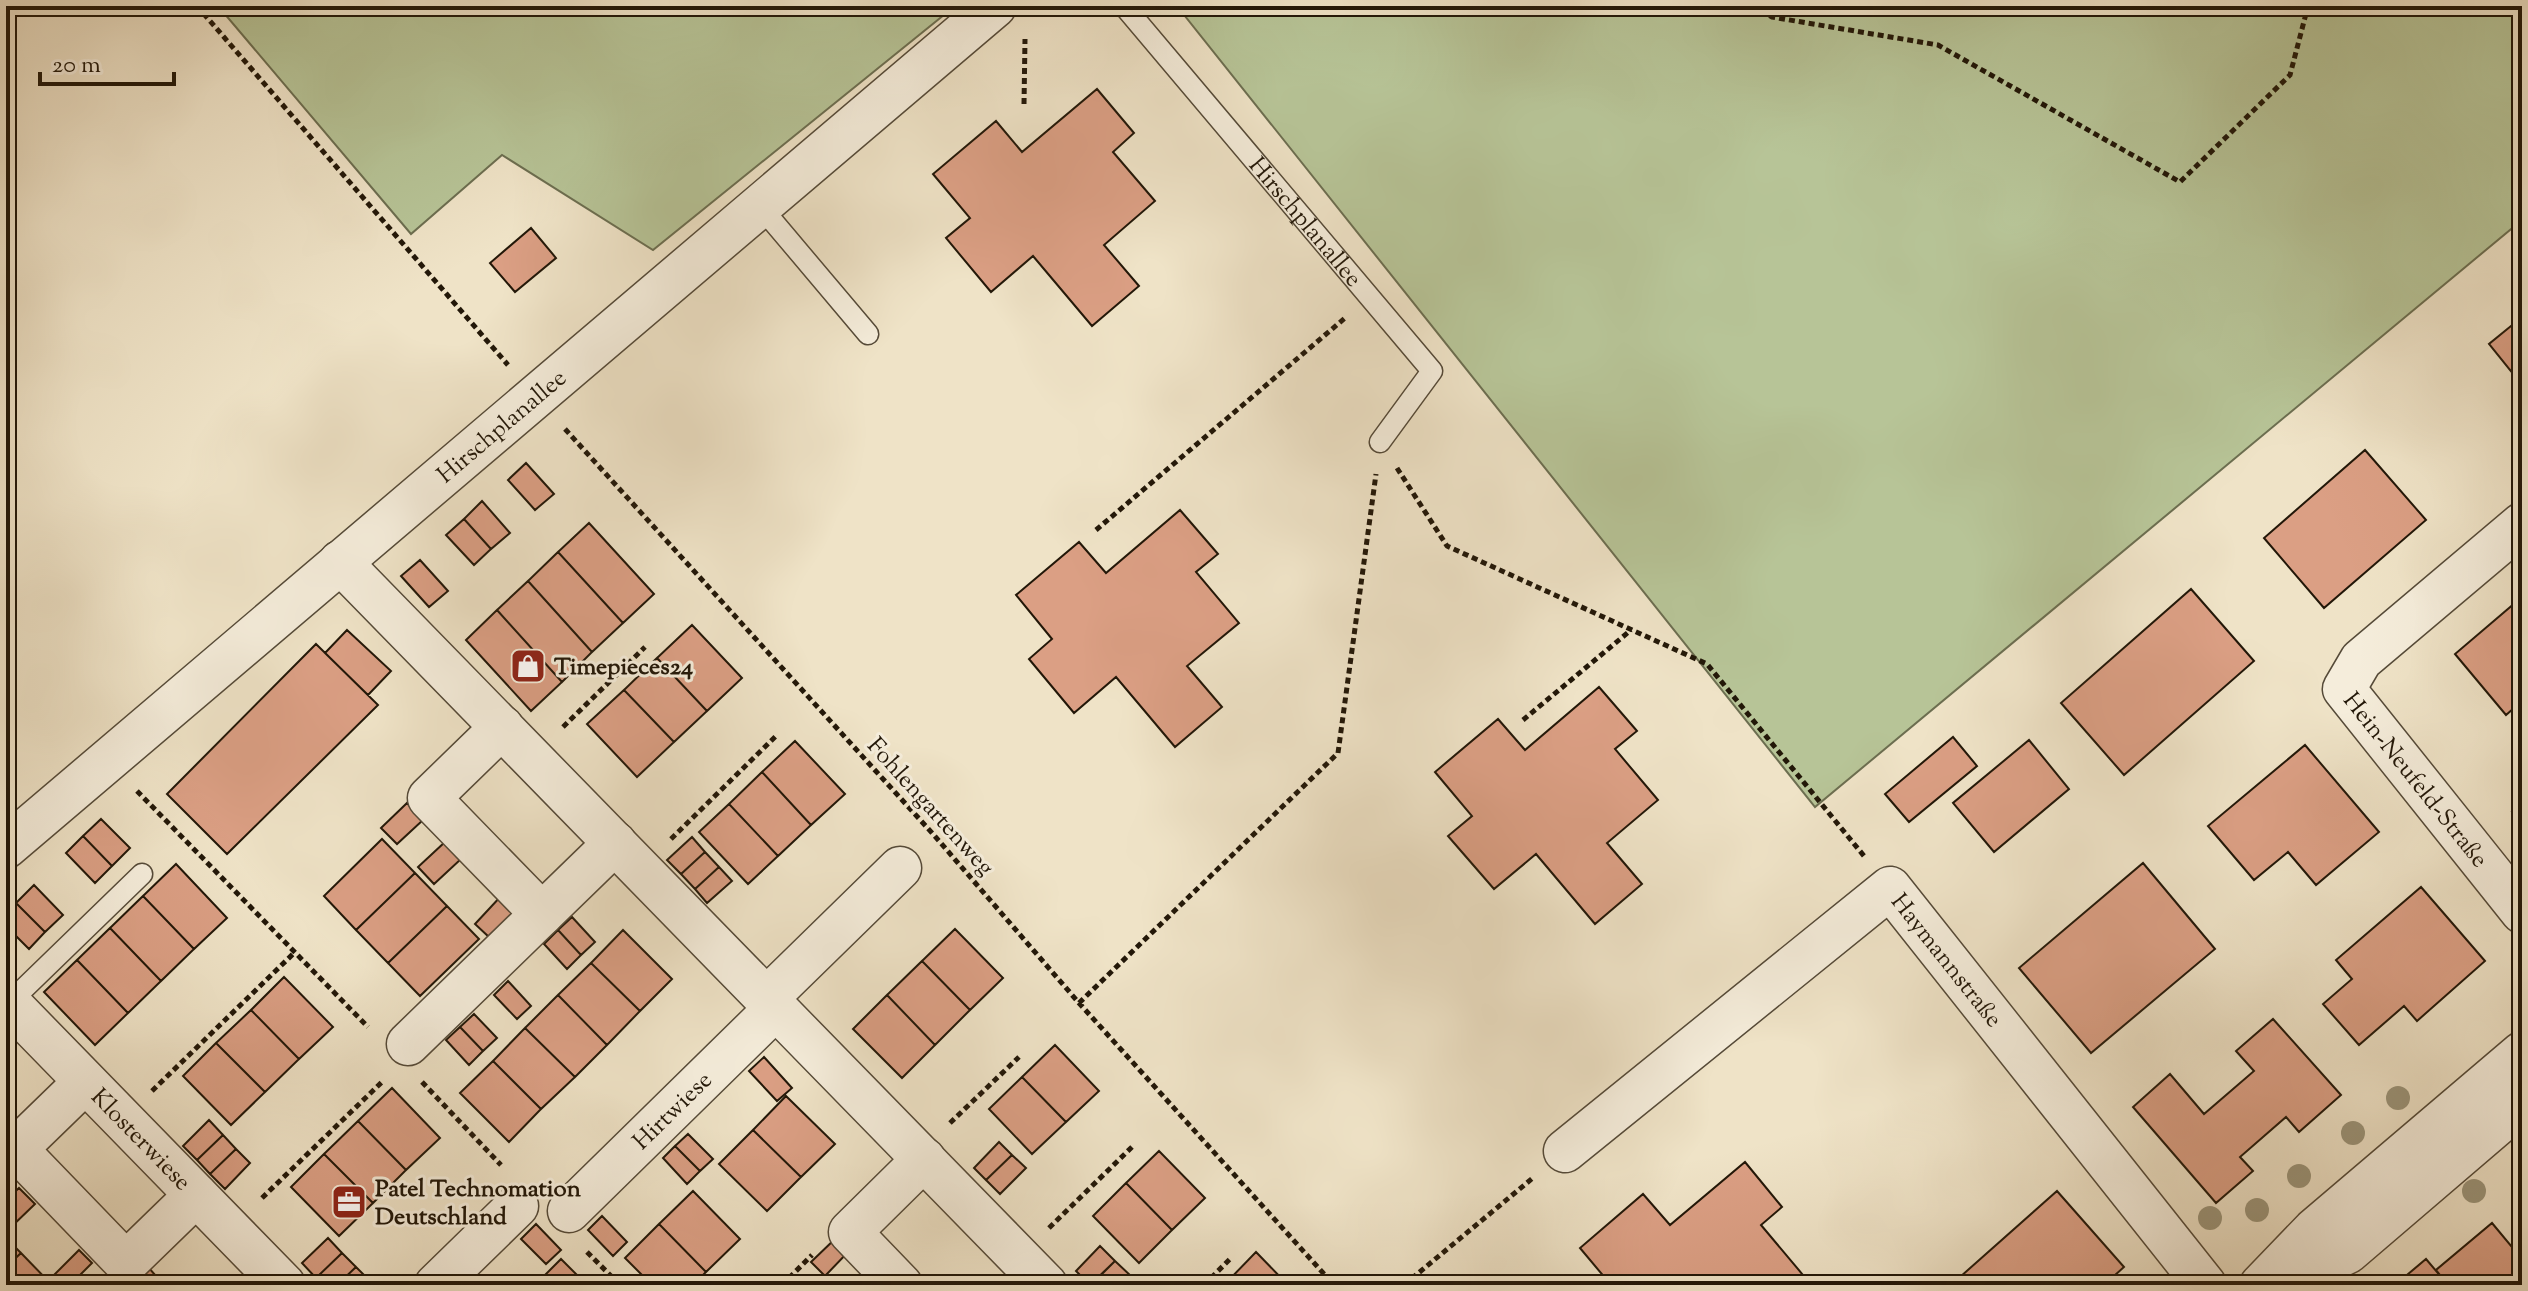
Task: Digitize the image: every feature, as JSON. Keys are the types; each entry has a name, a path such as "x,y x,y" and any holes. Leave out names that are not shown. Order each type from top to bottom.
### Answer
{"street":[{"name":"Hirschplanallee","path":"6,847 533,395 995,6"},
{"name":"Hein-Neufeld-Straße","path":"2522,524 2361,660 2344,689 2522,912"},
{"path":"340,562 1032,1271"},
{"path":"502,727 429,798 542,914"},
{"path":"400,1058 542,914 627,856"},
{"name":"Hirtwiese","path":"569,1211 900,868"},
{"name":"Haymannstraße","path":"1565,1151 1890,888 2205,1285"},
{"name":"Klosterwiese","path":"8,1002 284,1285"},
{"name":"Klosterwiese","path":"85,1082 16,1149 114,1274 196,1195"},
{"path":"2265,1281 2314,1230 2515,1091"},
{"path":"901,1285 850,1232 920,1156"},
{"path":"436,1285 517,1206"}],"lane":[{"name":"Hirschplanallee","path":"1124,6 1432,371 1380,442"},
{"path":"760,206 868,334"},
{"path":"8,1002 142,874"}],"path":[{"name":"Fohlengartenweg","path":"197,6 533,395 933,834 1079,1003 1334,1285"},
{"path":"1752,6 1772,17 1938,45 2180,182 2290,75 2308,6"},
{"path":"1024,104 1025,34"},
{"path":"1096,530 1370,297"},
{"path":"1380,442 1447,546 1707,664 1890,888"},
{"path":"1079,1003 1338,753 1380,442"},
{"path":"1523,720 1631,630"},
{"path":"531,758 645,647"},
{"path":"627,856 778,734"},
{"path":"108,760 182,837"},
{"path":"122,1120 294,953"},
{"path":"920,1156 1019,1057"},
{"path":"230,1230 400,1058"},
{"path":"1032,1271 1134,1145"},
{"path":"1404,1285 1565,1151"},
{"path":"1204,1285 1230,1259"}],"green space":[{"path":"218,6 955,6 653,250 502,155 411,234"},
{"path":"1177,6 2522,6 2522,220 1815,807"}],"building":[{"path":"1097,89 1134,133 1113,152 1155,201 1104,245 1139,286 1092,326 1033,256 991,292 946,238 970,218 933,174 996,121 1022,152"},
{"path":"531,228 556,258 515,292 490,263"},
{"path":"2522,317 2522,385 2489,344"},
{"path":"2365,450 2426,520 2324,608 2264,538"},
{"path":"526,463 554,494 535,510 508,480"},
{"path":"482,501 510,533 491,549 464,519"},
{"path":"1180,510 1218,554 1196,572 1239,623 1187,666 1222,707 1175,747 1116,677 1074,713 1029,659 1052,639 1016,595 1079,542 1106,573"},
{"path":"464,519 491,549 474,565 446,535"},
{"path":"589,523 654,594 623,623 558,552"},
{"path":"558,552 623,623 592,652 528,581"},
{"path":"420,560 448,591 429,607 401,576"},
{"path":"528,581 592,652 562,682 497,610"},
{"path":"2191,589 2254,661 2124,775 2061,703"},
{"path":"2522,597 2522,701 2506,715 2455,654"},
{"path":"497,610 562,682 531,711 466,640"},
{"path":"692,625 742,678 707,711 657,658"},
{"path":"347,630 391,671 368,695 325,653"},
{"path":"316,644 378,705 227,854 167,794"},
{"path":"657,658 707,711 674,742 624,690"},
{"path":"1599,687 1637,731 1615,749 1658,800 1607,843 1642,884 1595,924 1536,854 1494,889 1448,836 1472,816 1435,772 1498,719 1525,750"},
{"path":"624,690 674,742 637,777 587,724"},
{"path":"1953,737 1977,766 1909,822 1885,794"},
{"path":"2029,740 2069,789 1994,852 1953,803"},
{"path":"795,741 845,794 811,825 762,772"},
{"path":"2305,745 2379,832 2316,885 2288,852 2254,880 2208,826"},
{"path":"762,772 811,825 778,856 729,804"},
{"path":"407,803 423,820 397,844 381,828"},
{"path":"729,804 778,856 748,884 699,832"},
{"path":"2522,804 2522,824 2512,812"},
{"path":"101,819 130,848 112,866 83,836"},
{"path":"83,836 112,866 95,883 66,853"},
{"path":"692,837 705,852 681,874 667,860"},
{"path":"382,839 415,873 356,930 324,896"},
{"path":"445,842 461,859 434,884 418,867"},
{"path":"705,852 719,867 695,889 681,874"},
{"path":"2143,863 2215,949 2091,1053 2019,968"},
{"path":"176,864 227,918 194,949 143,896"},
{"path":"719,867 732,881 707,903 695,889"},
{"path":"415,873 447,906 388,963 356,930"},
{"path":"34,885 63,915 45,932 16,903"},
{"path":"2421,887 2485,961 2417,1021 2404,1006 2359,1045 2323,1004 2352,979 2336,960"},
{"path":"502,895 517,910 490,938 475,924"},
{"path":"143,896 194,949 161,981 110,928"},
{"path":"16,903 45,932 29,949 6,926 6,914"},
{"path":"447,906 479,939 420,996 388,963"},
{"path":"572,917 595,942 581,955 558,930"},
{"path":"110,928 161,981 128,1013 77,960"},
{"path":"955,929 1003,978 970,1010 922,961"},
{"path":"558,930 581,955 567,969 544,944"},
{"path":"623,930 672,979 640,1011 591,963"},
{"path":"77,960 128,1013 95,1045 44,992"},
{"path":"922,961 970,1010 935,1045 887,995"},
{"path":"591,963 640,1011 607,1045 558,995"},
{"path":"284,977 333,1027 299,1059 251,1010"},
{"path":"508,981 531,1006 517,1019 494,995"},
{"path":"558,995 607,1045 575,1077 525,1028"},
{"path":"887,995 935,1045 902,1078 853,1029"},
{"path":"251,1010 299,1059 265,1092 216,1043"},
{"path":"474,1014 497,1038 483,1051 460,1027"},
{"path":"2273,1019 2341,1095 2299,1132 2286,1117 2240,1157 2253,1171 2216,1203 2133,1107 2170,1074 2204,1114 2254,1071 2236,1051"},
{"path":"460,1027 483,1051 469,1065 446,1040"},
{"path":"525,1028 575,1077 541,1109 493,1061"},
{"path":"216,1043 265,1092 231,1125 183,1076"},
{"path":"1055,1045 1099,1091 1066,1122 1022,1077"},
{"path":"764,1057 792,1088 777,1101 749,1071"},
{"path":"493,1061 541,1109 509,1142 460,1093"},
{"path":"1022,1077 1066,1122 1032,1154 989,1109"},
{"path":"392,1088 440,1138 406,1170 358,1121"},
{"path":"786,1096 835,1144 801,1177 753,1130"},
{"path":"209,1120 223,1135 197,1160 183,1146"},
{"path":"358,1121 406,1170 373,1203 324,1154"},
{"path":"753,1130 801,1177 767,1211 719,1164"},
{"path":"688,1134 713,1159 700,1171 675,1146"},
{"path":"223,1135 236,1149 210,1174 197,1160"},
{"path":"999,1142 1012,1155 986,1180 974,1168"},
{"path":"675,1146 700,1171 687,1184 663,1158"},
{"path":"236,1149 250,1163 225,1189 210,1174"},
{"path":"1159,1151 1205,1198 1172,1230 1126,1183"},
{"path":"324,1154 373,1203 339,1236 291,1187"},
{"path":"1012,1155 1026,1168 1000,1194 986,1180"},
{"path":"1745,1162 1782,1207 1761,1225 1803,1275 1791,1285 1611,1285 1580,1248 1643,1194 1670,1225"},
{"path":"1126,1183 1172,1230 1139,1263 1093,1216"},
{"path":"19,1188 35,1204 9,1229 6,1200"},
{"path":"693,1191 740,1239 706,1272 659,1224"},
{"path":"2057,1191 2124,1267 2104,1285 1951,1285"},
{"path":"602,1216 627,1242 613,1256 588,1230"},
{"path":"2492,1223 2522,1259 2522,1280 2516,1285 2448,1285 2436,1270"},
{"path":"536,1224 561,1250 546,1264 521,1239"},
{"path":"659,1224 706,1272 693,1285 652,1285 625,1258"},
{"path":"837,1237 850,1250 825,1276 811,1262"},
{"path":"6,1238 21,1253 6,1267"},
{"path":"328,1238 342,1253 316,1278 302,1263"},
{"path":"1100,1246 1115,1261 1090,1285 1076,1271"},
{"path":"79,1250 92,1263 70,1285 64,1285 54,1275"},
{"path":"1256,1252 1288,1285 1224,1285"},
{"path":"21,1253 52,1285 6,1285 6,1267"},
{"path":"342,1253 356,1267 337,1285 323,1285 316,1278"},
{"path":"561,1259 587,1285 535,1285"},
{"path":"2426,1259 2448,1285 2395,1285"},
{"path":"1115,1261 1132,1277 1124,1285 1091,1285"},
{"path":"148,1267 164,1285 138,1285 134,1281"},
{"path":"356,1267 370,1281 366,1285 337,1285"},
{"path":"484,1276 492,1285 473,1285"}],"place":[{"name":"Timepieces24","path":"528,666"},
{"name":"Patel Technomation Deutschland","path":"349,1202"}]}
